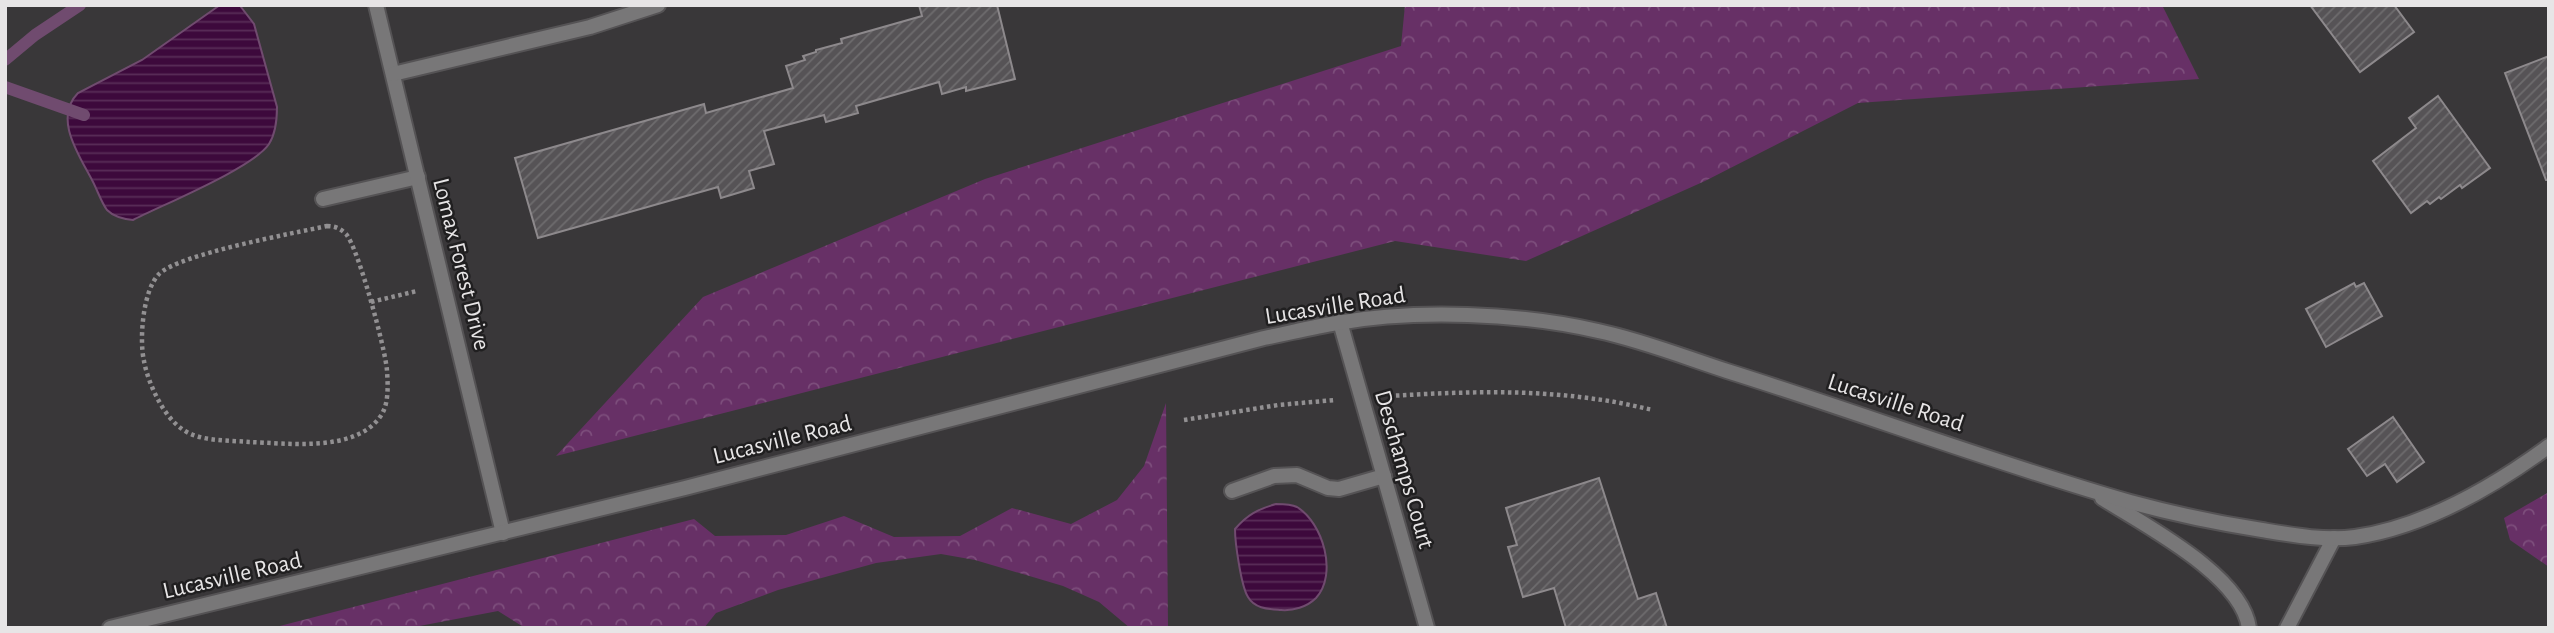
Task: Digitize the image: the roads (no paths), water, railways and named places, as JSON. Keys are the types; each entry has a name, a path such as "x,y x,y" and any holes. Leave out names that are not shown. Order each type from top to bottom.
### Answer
{"street":[{"name":"Lomax Forest Drive","path":"376,5 503,533"},
{"path":"393,74 590,27 658,5"},
{"path":"323,199 418,177"},
{"name":"Lucasville Road","path":"110,628 503,533 1264,338 1340,322 1444,315 1531,319 1600,331 2089,490 2201,521 2286,534 2356,537 2411,522 2461,500 2526,463 2549,446"},
{"name":"Deschamps Court","path":"1340,322 1426,628"},
{"path":"1232,491 1274,476 1297,475 1328,488 1339,489 1384,476"},
{"path":"2089,490 2188,553 2221,579 2236,597 2249,628"},
{"path":"2287,628 2334,538"}],"waterway":[{"path":"5,60 35,35 80,5"},
{"path":"5,87 84,115"}]}
